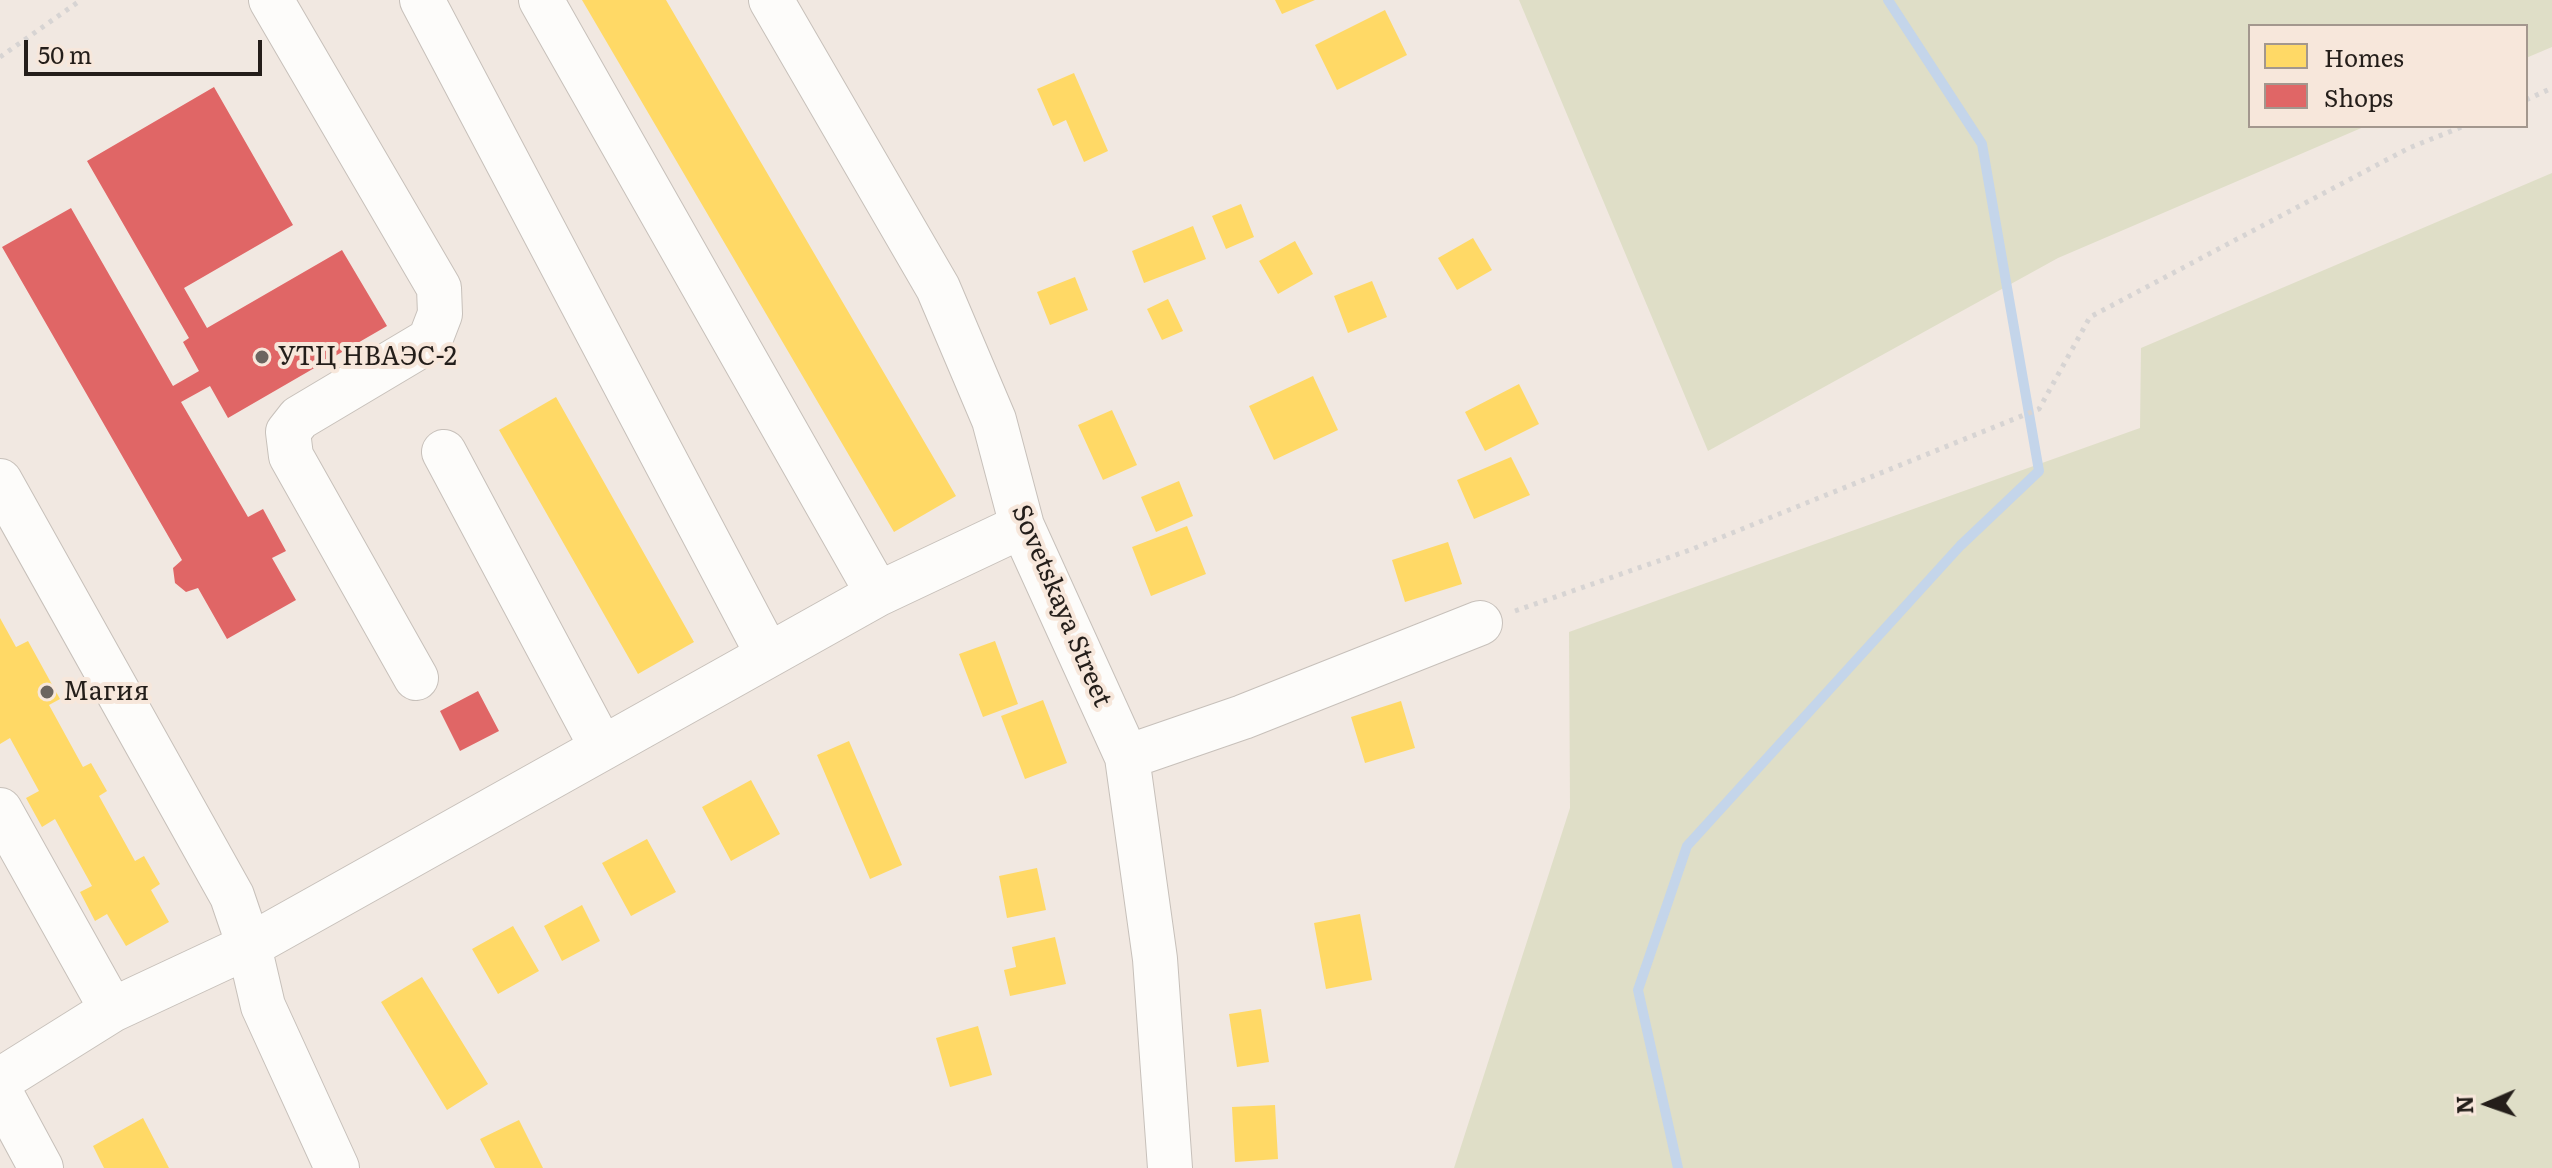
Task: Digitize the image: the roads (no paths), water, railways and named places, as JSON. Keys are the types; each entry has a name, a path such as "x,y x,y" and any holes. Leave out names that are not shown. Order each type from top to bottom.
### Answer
{"street":[{"path":"271,0 439,288 440,314 430,340 299,418 288,432 291,456 416,678"},
{"path":"422,0 768,655"},
{"path":"541,0 878,594"},
{"name":"Sovetskaya Street","path":"771,0 938,288 994,420 1022,526 1127,757 1155,959 1170,1168"},
{"path":"444,452 602,748"},
{"path":"0,481 232,896 249,946 263,1006 337,1168"},
{"path":"41,1168 3,1073 112,1010 249,946 878,594 1022,526"},
{"path":"1127,757 1243,717 1480,623"},
{"path":"0,810 112,1010"}],"waterway":[{"path":"1678,1168 1638,990 1687,846 1960,546 2039,471 1982,144 1888,0"}],"place":[{"name":"УТЦ НВАЭС-2","path":"262,357"},
{"name":"Магия","path":"47,692"}]}
